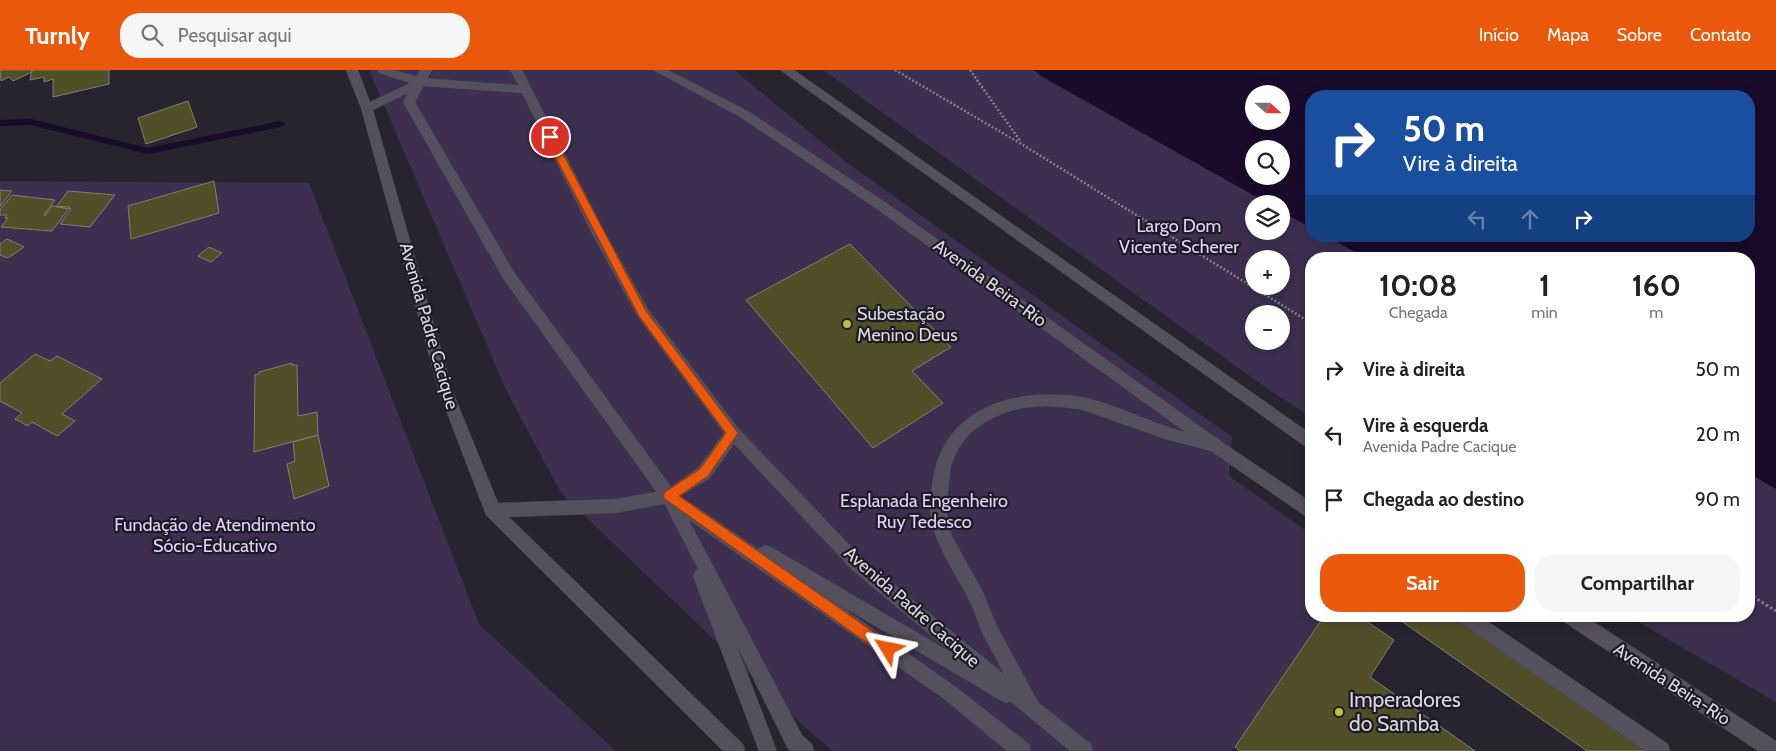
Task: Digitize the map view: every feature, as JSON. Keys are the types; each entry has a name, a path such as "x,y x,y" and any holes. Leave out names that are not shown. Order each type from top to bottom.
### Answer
{"main road":[{"name":"Avenida Padre Cacique","path":"352,70 367,108 446,392 488,495 492,510 736,751"},
{"path":"383,70 425,73 525,89"},
{"name":"Avenida Padre Cacique","path":"516,70 599,234 643,313 732,433 858,565 1084,751"},
{"name":"Avenida Beira-Rio","path":"659,70 744,114 884,207 1305,507"},
{"path":"786,70 1305,438"},
{"path":"367,108 425,73"},
{"path":"425,73 409,102 509,276 669,496 794,742 805,751"},
{"path":"1033,710 989,628 977,598 964,577 941,528 938,498 939,481 949,450 958,436 973,420 985,412 1039,400 1066,401 1089,405 1162,432 1220,448"},
{"path":"492,510 616,506 669,496 704,473 732,433"},
{"path":"669,496 1033,710"},
{"path":"669,496 768,751"},
{"path":"669,496 950,693 1022,751"},
{"path":"1474,622 1661,751"},
{"name":"Avenida Beira-Rio","path":"1579,622 1774,751"}],"path":[{"path":"895,70 1023,145 1305,319"},
{"path":"970,70 1023,145"},
{"path":"1755,598 1776,611"}],"green space":[{"name":"Esplanada Engenheiro Ruy Tedesco","path":"369,70 734,70 846,162 1232,437 1229,476 1305,530 1305,622 1320,622 1232,751 833,751 806,728 561,493 507,392"},
{"name":"Largo Dom Vicente Scherer","path":"823,70 1034,70 1040,76 1253,195 1245,195 1245,240 1290,240 1290,216 1305,225 1305,242 1337,242 1355,252 1305,252 1305,413 1272,392"},
{"name":"Fundação de Atendimento Sócio-Educativo","path":"0,181 309,183 479,624 616,751 0,751"},
{"path":"1755,477 1776,489 1776,702 1638,622 1755,622"}],"shaded area":[{"path":"1034,70 1776,70 1776,489 1755,477 1755,252 1355,252 1337,242 1755,242 1755,90 1305,90 1305,225 1290,216 1290,195 1253,195"}],"building":[{"path":"0,70 32,70 32,72 13,81 9,77 1,81"},
{"path":"32,70 109,70 109,84 53,97 53,79 44,82 44,77 30,80"},
{"path":"188,101 197,127 146,144 138,118"},
{"path":"214,181 219,213 131,239 128,206"},
{"path":"0,190 12,191 0,207"},
{"path":"68,191 115,195 90,227 60,224 71,209 56,207"},
{"path":"12,195 55,200 44,215 52,206 70,207 52,231 1,227 8,218 5,218 7,215 0,215 0,210"},
{"path":"7,239 24,247 8,258 0,255 0,244"},
{"name":"Subestação Menino Deus","path":"850,244 951,347 912,371 943,403 873,448 746,300"},
{"path":"209,247 222,253 211,262 198,256"},
{"path":"35,354 50,361 57,356 102,379 62,414 75,421 57,436 32,422 28,426 15,419 22,413 0,401 0,383"},
{"path":"292,363 292,365 297,365 298,416 317,412 318,435 254,452 255,375 259,374 259,372"},
{"path":"318,435 329,486 294,499 287,464 295,461 293,442"},
{"name":"Imperadores do Samba","path":"1320,622 1368,622 1394,640 1370,677 1475,751 1240,751 1235,747"},
{"path":"1403,622 1468,622 1657,751 1587,751"}],"waterway":[{"path":"0,123 31,122 148,151 281,124"}],"place":[{"name":"Subestação Menino Deus","path":"847,324"},
{"name":"Imperadores do Samba","path":"1339,712"}],"route":[{"path":"550,137 599,234 643,313 732,433 704,473 669,496 888,649"}]}
